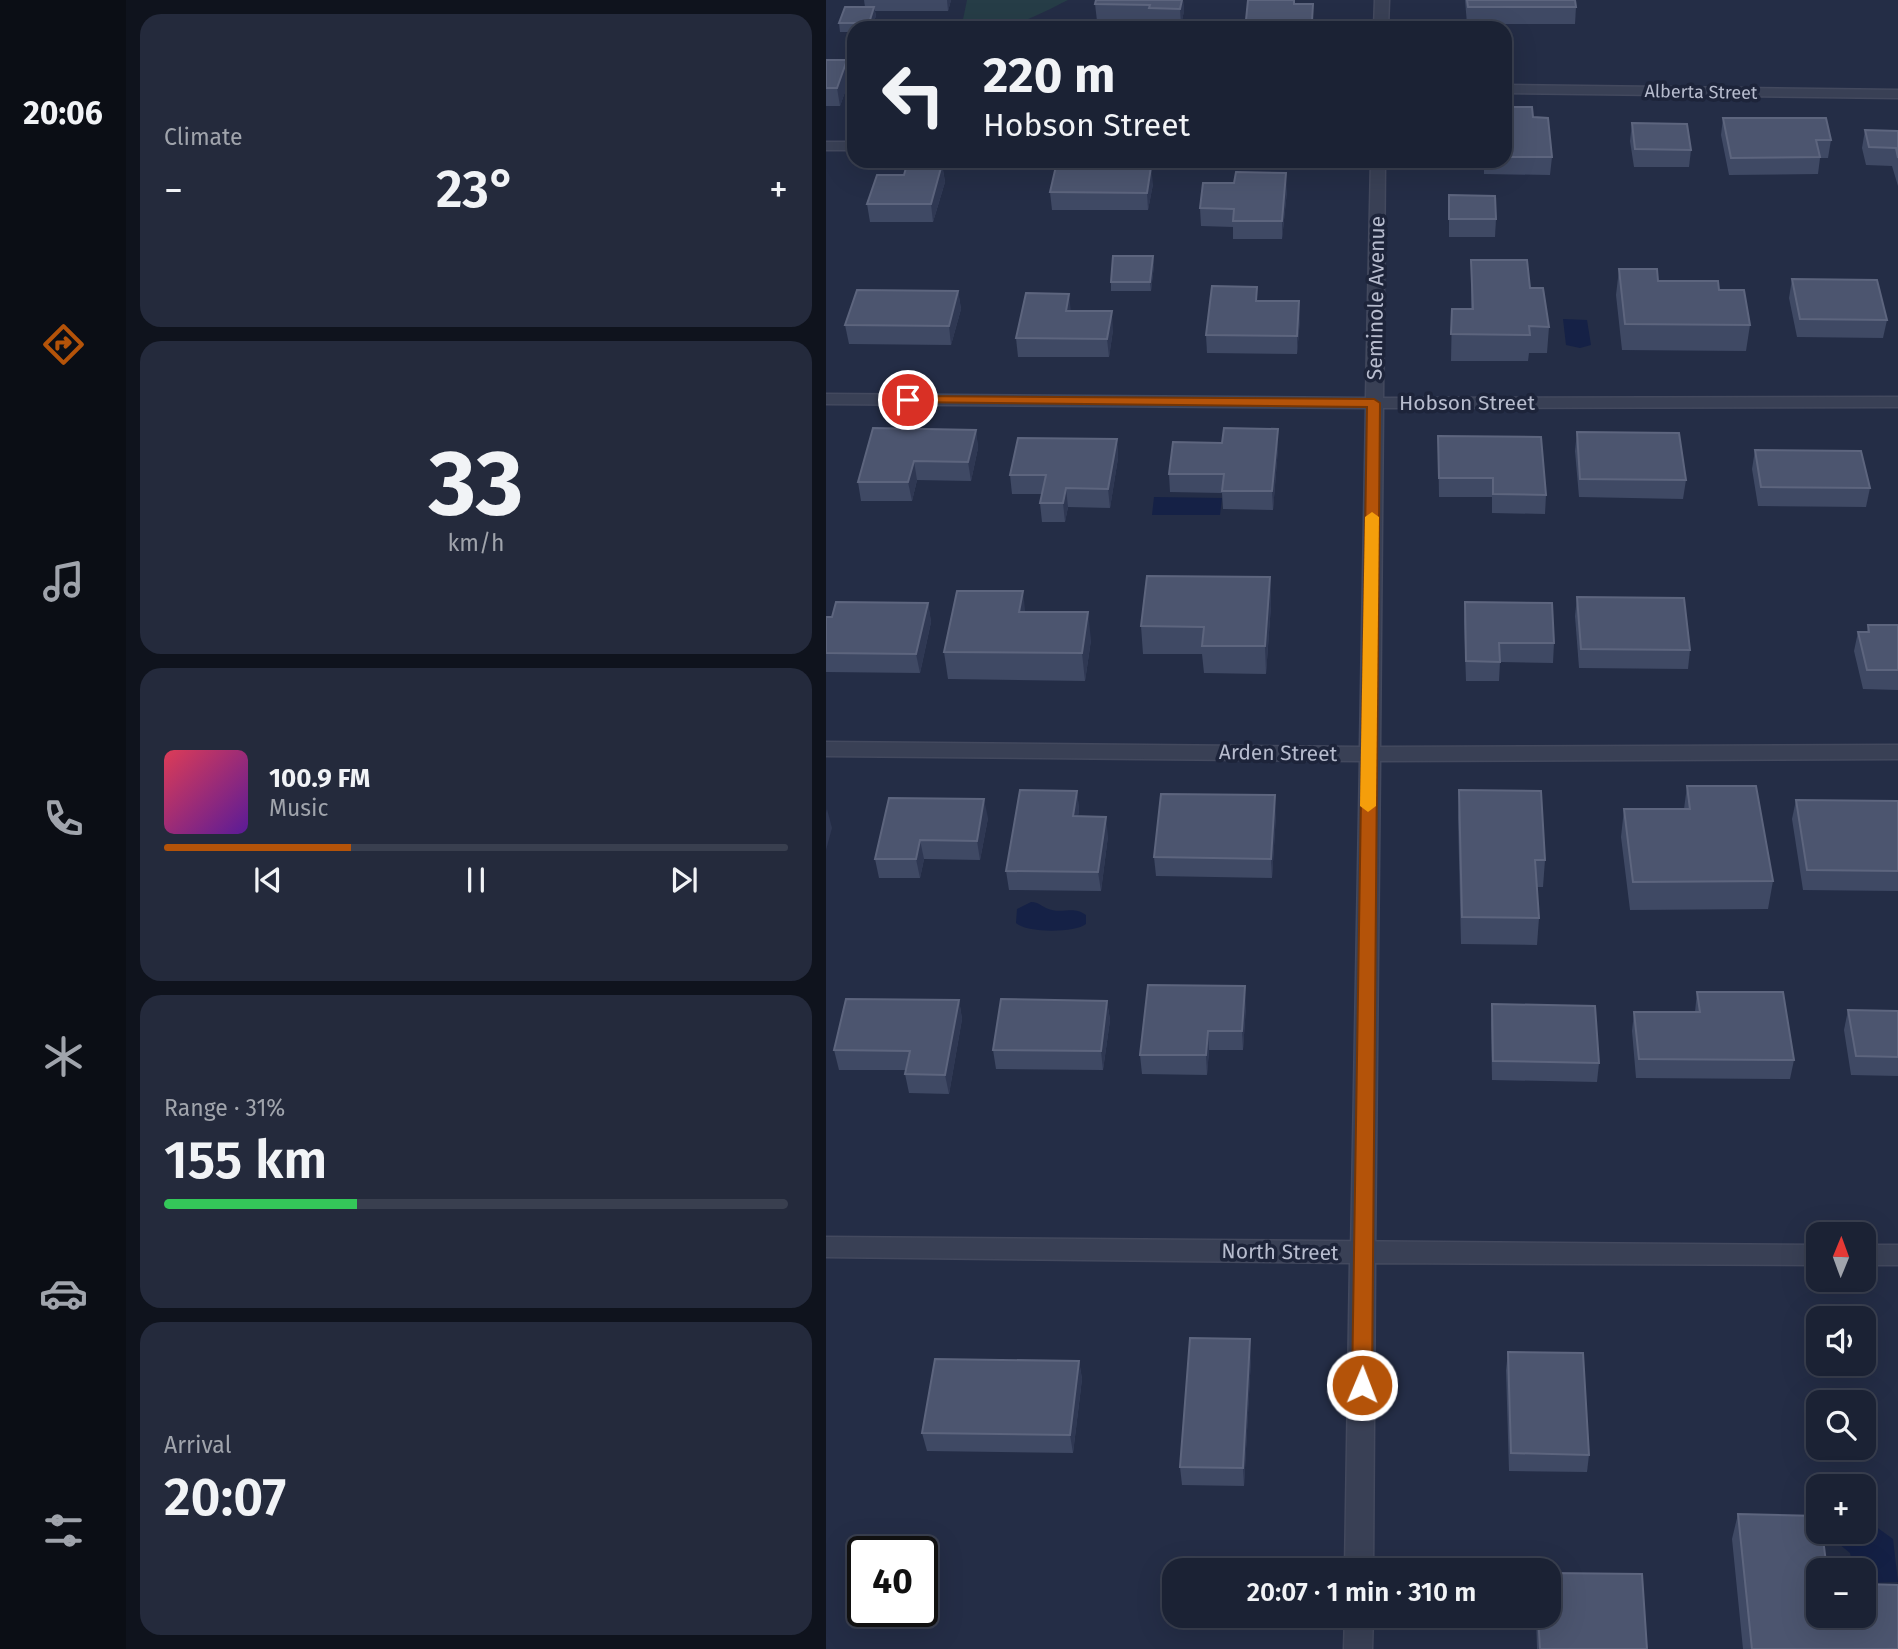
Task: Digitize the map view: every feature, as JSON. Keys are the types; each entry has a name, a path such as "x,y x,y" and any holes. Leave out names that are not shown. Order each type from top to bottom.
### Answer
{"street":[{"path":"1381,21 1382,0"},
{"name":"Alberta Street","path":"1512,89 1898,94"},
{"path":"826,146 847,146"},
{"name":"Seminole Avenue","path":"1359,1558 1378,168"},
{"name":"Hobson Street","path":"826,399 1374,403 1898,402"},
{"name":"Arden Street","path":"826,749 1368,754 1898,752"},
{"name":"North Street","path":"826,1247 1363,1254 1806,1255"},
{"path":"1876,1255 1898,1255"},
{"path":"1358,1649 1359,1628"}],"shaded area":[{"path":"967,0 1068,0 1021,21 963,21"}],"water":[{"path":"1563,319 1587,320 1591,345 1580,348 1566,345"},
{"path":"1154,497 1222,498 1220,515 1152,515"},
{"path":"1031,902 1052,910 1082,912 1086,915 1086,924 1062,930 1040,930 1021,926 1016,923 1017,909"},
{"path":"1876,1527 1893,1539 1898,1582 1876,1583 1876,1558 1851,1558 1850,1553 1839,1544 1876,1544"}],"building":[{"path":"1096,0 1182,0 1180,9 1149,8 1150,5 1095,4"},
{"path":"1248,0 1294,0 1294,4 1313,4 1312,21 1246,20"},
{"path":"1467,0 1575,0 1576,7 1468,7"},
{"path":"845,7 874,7 870,21 839,23"},
{"path":"826,60 847,60 837,88 826,88"},
{"path":"1512,107 1532,107 1533,117 1548,118 1552,157 1512,157"},
{"path":"1723,118 1826,118 1831,140 1816,140 1820,157 1731,158"},
{"path":"1632,123 1687,124 1691,150 1635,149"},
{"path":"1865,130 1898,131 1898,158 1896,148 1869,147"},
{"path":"906,168 941,168 931,204 867,204 877,175 904,175"},
{"path":"1056,168 1151,168 1147,193 1050,192"},
{"path":"1236,172 1286,173 1282,221 1233,221 1234,209 1200,208 1203,183 1234,183"},
{"path":"1449,195 1495,196 1496,219 1449,219"},
{"path":"1113,256 1153,256 1150,282 1111,282"},
{"path":"1471,260 1527,260 1530,288 1543,288 1549,327 1529,326 1530,335 1451,334 1452,309 1473,309"},
{"path":"1619,269 1657,269 1658,281 1718,281 1719,290 1744,290 1750,325 1625,324"},
{"path":"1792,279 1877,280 1887,320 1800,319"},
{"path":"1212,286 1257,287 1256,301 1299,301 1297,336 1206,335"},
{"path":"857,290 958,291 949,326 845,325"},
{"path":"1026,293 1069,294 1066,311 1112,311 1107,339 1016,338"},
{"path":"873,428 976,430 968,462 914,461 908,482 858,482"},
{"path":"1224,428 1278,429 1272,491 1222,491 1224,474 1169,474 1173,442 1222,443"},
{"path":"1577,432 1679,433 1686,480 1580,479"},
{"path":"1438,436 1541,437 1546,495 1493,494 1493,478 1439,478"},
{"path":"1018,438 1117,439 1108,489 1066,488 1063,503 1040,503 1046,475 1010,475"},
{"path":"1755,450 1861,451 1870,488 1761,487"},
{"path":"1147,576 1270,577 1265,646 1202,646 1204,627 1141,626"},
{"path":"957,591 1023,591 1019,612 1088,612 1082,653 944,652"},
{"path":"1577,597 1684,598 1690,650 1581,649"},
{"path":"836,602 928,603 916,654 826,653 826,617 832,617"},
{"path":"1465,602 1552,603 1554,643 1499,643 1500,662 1466,661"},
{"path":"1868,625 1898,625 1898,670 1867,670 1858,632 1869,632"},
{"path":"1687,786 1756,786 1773,881 1633,882 1624,809 1690,809"},
{"path":"1020,790 1077,791 1073,816 1106,817 1098,872 1006,871"},
{"path":"1459,790 1541,791 1545,860 1535,860 1539,918 1462,917"},
{"path":"1161,794 1275,795 1271,859 1154,857"},
{"path":"889,798 984,799 977,841 920,840 916,859 875,859"},
{"path":"1796,800 1898,801 1898,871 1807,870"},
{"path":"1148,985 1245,986 1242,1031 1208,1031 1206,1055 1140,1055"},
{"path":"1697,992 1783,992 1794,1060 1639,1059 1634,1012 1700,1012"},
{"path":"846,999 959,1000 945,1075 905,1074 910,1051 834,1050"},
{"path":"1001,999 1107,1001 1101,1051 993,1050"},
{"path":"1492,1004 1595,1006 1599,1063 1493,1061"},
{"path":"1848,1010 1898,1011 1898,1057 1856,1056"},
{"path":"1190,1338 1250,1339 1243,1468 1180,1467"},
{"path":"1508,1352 1583,1353 1589,1455 1511,1453"},
{"path":"935,1359 1079,1361 1070,1435 922,1433"},
{"path":"1738,1514 1806,1516 1806,1544 1824,1544 1825,1558 1806,1558 1806,1628 1876,1628 1876,1584 1898,1585 1898,1649 1752,1649"},
{"path":"1561,1573 1642,1574 1647,1649 1540,1649 1539,1628 1561,1628"}],"slow traffic":[{"path":"1368,806 1372,517"}],"route":[{"path":"908,400 1374,403 1362,1385"}]}
